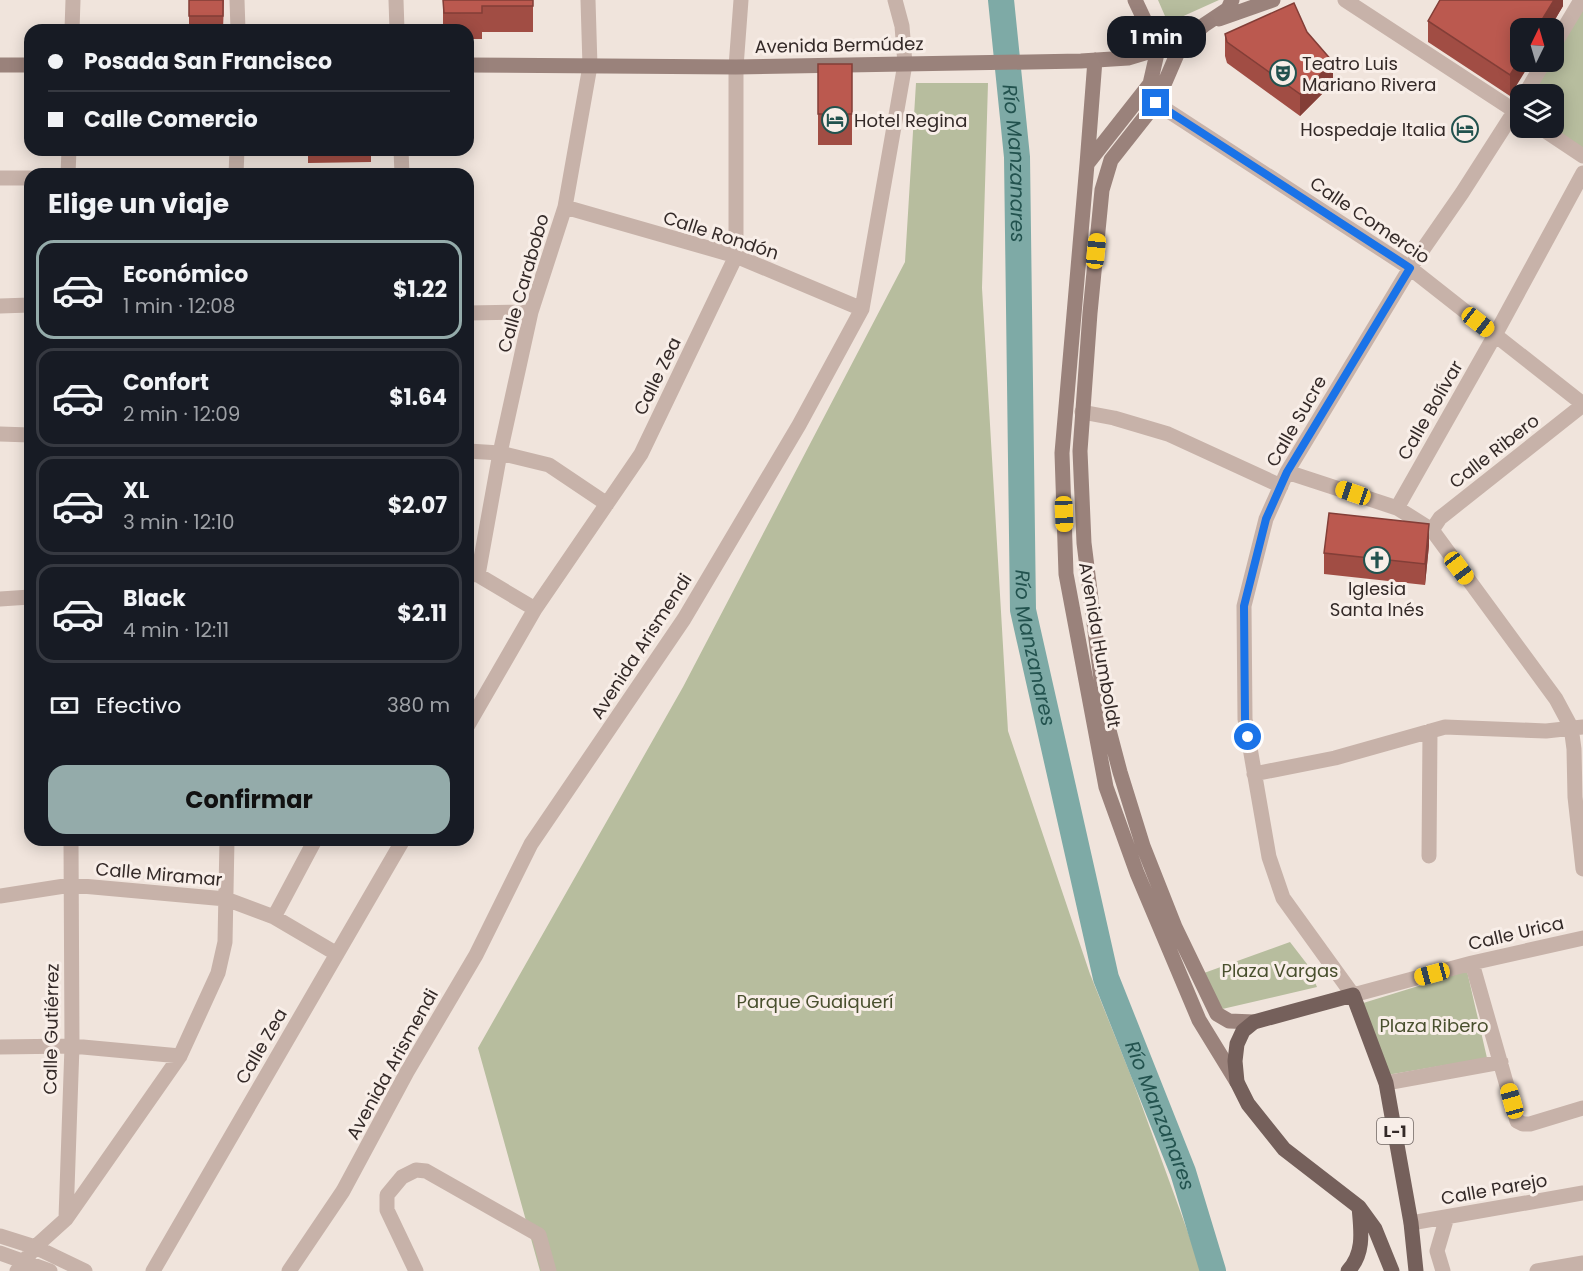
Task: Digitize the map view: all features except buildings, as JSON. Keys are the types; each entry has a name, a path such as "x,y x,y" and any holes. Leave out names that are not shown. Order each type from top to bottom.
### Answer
{"main road":[{"path":"1087,164 1150,84 1158,49 1135,0"},
{"name":"Avenida Humboldt","path":"1232,0 1228,9 1204,25 1181,45 1156,103 1111,160 1102,190 1080,451 1084,543 1106,719 1120,772 1143,846 1175,927 1217,1014 1229,1021 1254,1022"},
{"path":"1204,25 1273,0"},
{"name":"Avenida Bermúdez","path":"474,65 736,67 1088,61 1128,58 1158,49 1204,25"},
{"name":"Avenida Humboldt","path":"1088,61 1087,164 1062,453 1066,574 1106,787 1137,873 1199,1020 1248,1104 1284,1149 1359,1207 1376,1229 1392,1271"},
{"path":"0,65 24,65"},
{"path":"1237,1082 1235,1061 1237,1044 1243,1031 1254,1022 1353,995"},
{"name":"L-1","path":"1353,995 1386,1083 1411,1223 1416,1271"},
{"path":"1347,1271 1356,1262 1362,1239 1359,1207"}],"street":[{"path":"72,24 73,0"},
{"path":"237,0 238,24"},
{"path":"396,0 396,24"},
{"name":"Calle Carabobo","path":"474,570 531,312 565,207 590,66 588,0"},
{"name":"Calle Zea","path":"474,715 535,609 641,454 736,256 736,67 741,0"},
{"name":"Avenida Arismendi","path":"289,1271 343,1191 406,1072 476,955 531,844 684,619 799,425 862,309 905,64 902,26 895,0"},
{"path":"1345,0 1510,103"},
{"path":"1564,28 1581,0"},
{"name":"Calle Comercio","path":"1156,103 1410,268 1583,405"},
{"name":"Calle Sucre","path":"1353,995 1283,898 1269,857 1245,719 1244,606 1266,519 1284,479 1410,268 1510,122"},
{"path":"1556,138 1583,156"},
{"name":"Calle Bolívar","path":"1397,508 1583,173"},
{"path":"0,178 24,178"},
{"name":"Calle Rondón","path":"565,207 736,256 862,309"},
{"path":"0,306 24,305"},
{"path":"474,313 531,312"},
{"name":"Calle Ribero","path":"1431,530 1440,518 1583,405"},
{"path":"1082,412 1168,434 1284,479 1309,478 1397,508 1431,530 1577,727 1574,749 1575,797 1583,869"},
{"path":"0,434 24,435"},
{"path":"474,451 500,453 549,465 607,504"},
{"path":"474,575 535,609"},
{"path":"0,598 24,597"},
{"path":"1254,774 1335,758 1445,727 1546,731 1577,727"},
{"path":"1429,856 1430,731"},
{"name":"Calle Gutiérrez","path":"66,1219 72,1046 71,846"},
{"path":"20,1266 34,1247 66,1219 180,1056 218,974 225,942 227,846"},
{"path":"274,917 312,846"},
{"name":"Calle Zea","path":"153,1271 400,846"},
{"name":"Calle Miramar","path":"0,896 71,885 226,899 274,917 338,954"},
{"name":"Calle Urica","path":"1353,995 1472,963 1583,938"},
{"path":"1472,963 1517,1121 1530,1124 1583,1108"},
{"path":"0,1047 72,1046 180,1056"},
{"path":"1386,1083 1501,1062"},
{"path":"416,1271 387,1210 387,1195 402,1177 416,1170 426,1171 539,1235 549,1271"},
{"name":"Calle Parejo","path":"1411,1223 1583,1193"},
{"path":"1443,1271 1437,1251 1447,1217"},
{"path":"0,1236 34,1247 85,1271"},
{"path":"0,1253 20,1266 50,1271"},
{"path":"1537,1271 1583,1263"}],"green space":[{"path":"1158,0 1219,0 1168,23"},
{"path":"1583,7 1583,149 1564,136 1564,84 1537,84 1544,72 1564,72 1564,39"},
{"name":"Parque Guaiquerí","path":"916,83 988,83 982,288 1008,731 1090,974 1131,1076 1202,1271 540,1271 478,1048 683,687 905,262"},
{"name":"Plaza Vargas","path":"1290,942 1307,964 1317,987 1218,1010 1204,973"},
{"name":"Plaza Ribero","path":"1467,971 1487,1058 1387,1075 1360,1004"}],"waterway":[{"name":"Río Manzanares","path":"1001,0 1017,157 1023,610 1106,978 1183,1172 1213,1271"}],"place":[{"name":"Teatro Luis Mariano Rivera","path":"1283,73"},
{"name":"Hotel Regina","path":"835,120"},
{"name":"Hospedaje Italia","path":"1465,129"},
{"name":"Iglesia Santa Inés","path":"1377,560"}],"route":[{"path":"1156,103 1410,268 1287,472 1266,519 1244,606 1245,719 1248,737"}]}
